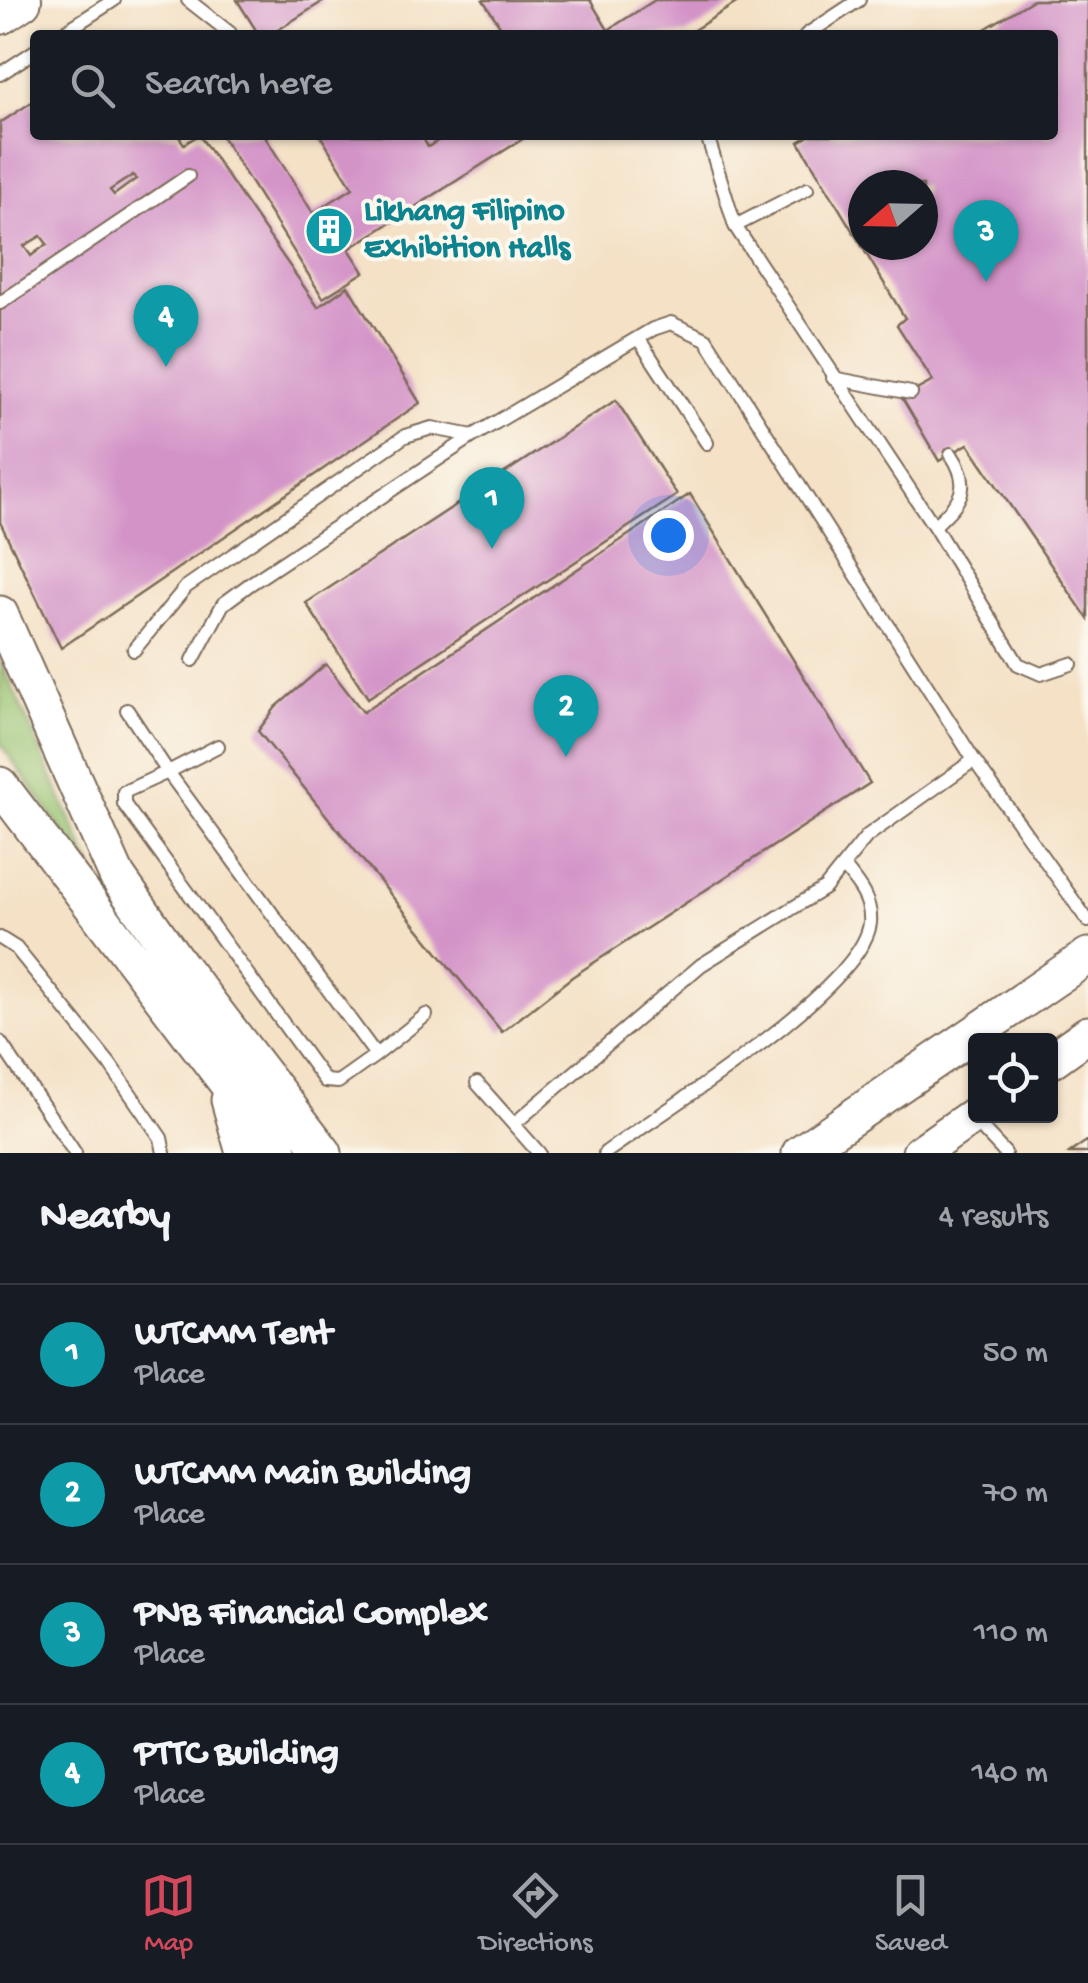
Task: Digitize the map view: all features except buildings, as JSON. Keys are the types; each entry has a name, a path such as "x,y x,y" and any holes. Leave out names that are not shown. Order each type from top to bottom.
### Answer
{"main road":[{"path":"0,14 22,0"},
{"path":"0,614 117,876 324,1153"},
{"path":"0,785 280,1153"},
{"path":"800,1153 1088,956"},
{"path":"1058,1055 1088,1034"},
{"path":"210,1064 233,1108 244,1153"},
{"path":"920,1153 968,1119"}],"lane":[{"path":"68,30 114,0"},
{"path":"188,0 227,30"},
{"path":"813,30 858,0"},
{"path":"0,74 30,54"},
{"path":"709,140 735,226 934,526 1018,664 1041,674 1071,664"},
{"path":"0,303 188,176"},
{"path":"735,226 807,189"},
{"path":"192,660 224,604 472,436 671,322 706,339 974,760 1088,921"},
{"path":"638,338 707,443"},
{"path":"833,378 911,393"},
{"path":"134,650 186,587 405,436 432,428 472,436"},
{"path":"934,526 960,502 965,486 963,472 951,454"},
{"path":"127,710 168,772 376,1055"},
{"path":"218,746 124,792 124,804 325,1082 338,1082 426,1015"},
{"path":"515,1123 701,965 825,888 867,836 974,760"},
{"path":"606,1153 781,1028 844,970 861,947 870,925 862,890 845,868"},
{"path":"0,938 16,948 108,1063 161,1138 164,1153"},
{"path":"0,1042 75,1153"},
{"path":"478,1083 539,1153"},
{"path":"980,1123 1004,1153"}],"green space":[{"path":"0,659 98,881 0,743"}],"place":[{"name":"Likhang Filipino Exhibition Halls","path":"329,231"},
{"name":"PNB Financial Complex","path":"986,282"},
{"name":"PTTC Building","path":"166,367"},
{"name":"WTCMM Tent","path":"492,549"},
{"name":"WTCMM Main Building","path":"566,757"}]}
